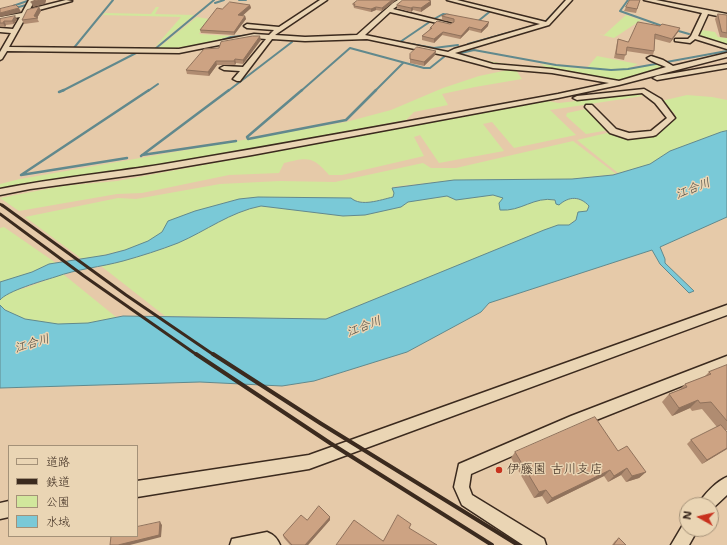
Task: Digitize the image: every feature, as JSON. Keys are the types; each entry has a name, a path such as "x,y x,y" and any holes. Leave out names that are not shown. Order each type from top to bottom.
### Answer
{"street":[{"path":"0,58 32,0"},
{"path":"237,79 270,37 324,0"},
{"path":"392,0 402,1"},
{"path":"450,0 545,23"},
{"path":"449,54 456,50 545,23 569,0"},
{"path":"647,0 727,16"},
{"path":"0,19 69,1"},
{"path":"359,37 389,10 402,1"},
{"path":"389,10 450,24"},
{"path":"677,40 690,41 694,37 706,12"},
{"path":"247,26 280,29"},
{"path":"0,30 15,32"},
{"path":"5,49 179,51 213,46 247,37 305,39 359,37 376,38 449,54 493,66 552,71 618,83 667,64 727,56"},
{"path":"694,37 727,47"},
{"path":"651,58 667,64"},
{"path":"0,192 245,154 558,96 618,83 727,66"},
{"path":"224,68 244,69"},
{"path":"558,96 572,99 644,91 658,101 671,118 653,133 628,136 613,131 589,107"},
{"path":"138,489 309,462 727,310"},
{"path":"538,545 467,500 461,487 464,469 576,421 727,362"},
{"path":"714,497 727,484"},
{"path":"238,545 267,540 272,545"}],"green space":[{"path":"156,7 159,7 155,14 194,15 155,47 181,17 103,15 105,13 151,14"},
{"path":"626,15 641,20 614,38 598,34 604,35"},
{"path":"197,17 209,19 199,34 231,36 194,45 157,49"},
{"path":"702,30 715,32 718,37 727,38 727,45 701,37 699,35"},
{"path":"463,54 493,62 546,67 540,64 586,69 597,56 638,64 625,70 663,63 667,66 619,80 553,70 500,66 460,55"},
{"path":"508,70 516,70 522,79 442,94 448,105 414,112 406,120 203,158 0,188 0,184 20,179 346,122 391,110 443,88 479,76"},
{"path":"637,94 643,96 550,110 576,135 514,148 492,122 483,124 504,151 439,163 420,135 414,137 424,156 342,175 329,175 319,164 305,159 284,163 279,173 229,175 142,193 117,194 19,211 0,198 62,186 117,181 547,101 559,103"},
{"path":"687,95 727,100 727,131 670,151 650,164 618,173 577,140 611,132 618,136 627,138 637,138 657,133 671,122 675,114 661,101"},
{"path":"586,109 609,130 586,134 566,116 567,113"},
{"path":"573,141 616,174 572,179 454,180 392,187 395,193 393,197 368,202 306,197 258,197 239,199 195,211 165,228 150,240 139,245 114,253 82,259 25,217 118,198 136,199 220,184 280,181 335,182 423,163 431,168 456,168"},
{"path":"493,195 526,200 550,199 557,203 570,199 578,199 589,205 587,211 569,225 558,225 326,319 165,316 101,266 161,250 239,212 261,206 343,216 365,215 401,207 408,202 447,196 456,200"},
{"path":"4,227 56,263 49,264 32,272 0,282 0,228"},
{"path":"63,274 116,317 89,323 67,325 42,323 18,316 0,305 0,300 3,296 12,291 25,288"}],"water":[{"name":"江合川","path":"727,131 727,217 660,247 665,263 694,291 689,293 660,264 652,250 489,303 481,312 407,352 314,381 282,386 200,382 0,388 0,305 5,310 25,319 58,324 88,323 123,316 326,319 544,230 558,225 569,225 576,220 578,212 587,211 589,206 582,200 574,198 559,205 556,204 555,200 547,199 514,209 500,210 499,203 503,198 493,195 456,200 447,196 408,202 401,207 365,215 343,216 261,206 218,222 178,243 123,261 72,272 42,281 10,293 0,300 0,282 32,272 49,264 106,255 125,250 148,241 162,232 168,221 195,211 239,199 258,197 351,198 360,202 371,202 393,197 394,193 392,188 454,180 572,179 613,175 650,164 670,151"}],"building":[{"path":"358,0 392,0 382,8 376,7 371,9 354,6 355,4 353,4"},
{"path":"403,0 431,1 421,8 411,8 397,5"},
{"path":"630,0 640,0 637,9 626,7"},
{"path":"230,2 250,5 238,15 245,16 234,32 200,30 217,8 222,9"},
{"path":"16,5 19,8 0,13 0,9"},
{"path":"39,7 34,16 38,18 22,20 27,10"},
{"path":"447,14 489,22 481,30 469,27 461,36 443,32 434,39 422,36 432,28 430,28 437,21 450,24 454,22 454,19 442,16"},
{"path":"718,14 727,15 727,33 722,32"},
{"path":"15,16 12,21 4,21 3,23 0,23 0,19"},
{"path":"638,22 660,26 662,24 680,28 672,39 655,34 654,51 627,47 626,55 616,54 618,39 628,42"},
{"path":"260,36 243,60 235,59 234,61 216,61 208,72 186,70 204,49 219,48 221,42"},
{"path":"417,47 436,51 424,62 410,59 410,54"},
{"path":"727,365 727,421 711,402 700,403 698,400 679,408 669,394 687,387 685,384 711,374 709,372"},
{"path":"595,417 618,451 627,446 646,472 632,476 627,468 614,476 610,470 552,498 546,490 539,492 515,452"},
{"path":"721,425 727,432 727,448 707,460 691,440"},
{"path":"319,506 330,517 305,545 292,545 283,535 301,515 307,520"},
{"path":"398,515 411,524 409,528 437,545 336,545 354,520 383,541"},
{"path":"160,522 159,535 118,545 110,545 111,537 138,537 138,527"},
{"path":"619,538 626,545 614,545"}],"waterway":[{"path":"13,6 30,0"},
{"path":"73,49 113,0"},
{"path":"155,49 214,0"},
{"path":"215,3 224,0"},
{"path":"239,0 246,0"},
{"path":"535,19 545,22 566,0"},
{"path":"628,0 620,11 665,27"},
{"path":"657,0 691,7"},
{"path":"15,8 26,5"},
{"path":"477,22 493,9"},
{"path":"11,15 21,13"},
{"path":"434,19 443,14 449,15"},
{"path":"400,42 431,21"},
{"path":"468,44 544,23"},
{"path":"675,30 689,34"},
{"path":"216,42 231,37 251,35"},
{"path":"365,36 434,48 458,45"},
{"path":"228,91 292,42"},
{"path":"301,91 350,48 424,68 430,68 445,56"},
{"path":"461,53 474,50 556,65 611,70 628,69 727,51"},
{"path":"64,90 138,52"},
{"path":"302,90 247,137 248,139 346,120 403,63"},
{"path":"148,91 158,84"},
{"path":"59,92 64,90"},
{"path":"127,158 21,175 149,90"},
{"path":"142,155 229,90"},
{"path":"142,155 236,141"}],"railway":[{"path":"2,205 126,295 214,355"},
{"path":"0,214 84,276 197,355"},
{"path":"196,354 330,443 492,545"},
{"path":"213,354 320,423 518,545"}],"place":[{"name":"伊藤園 古川支店","path":"499,470"}]}
